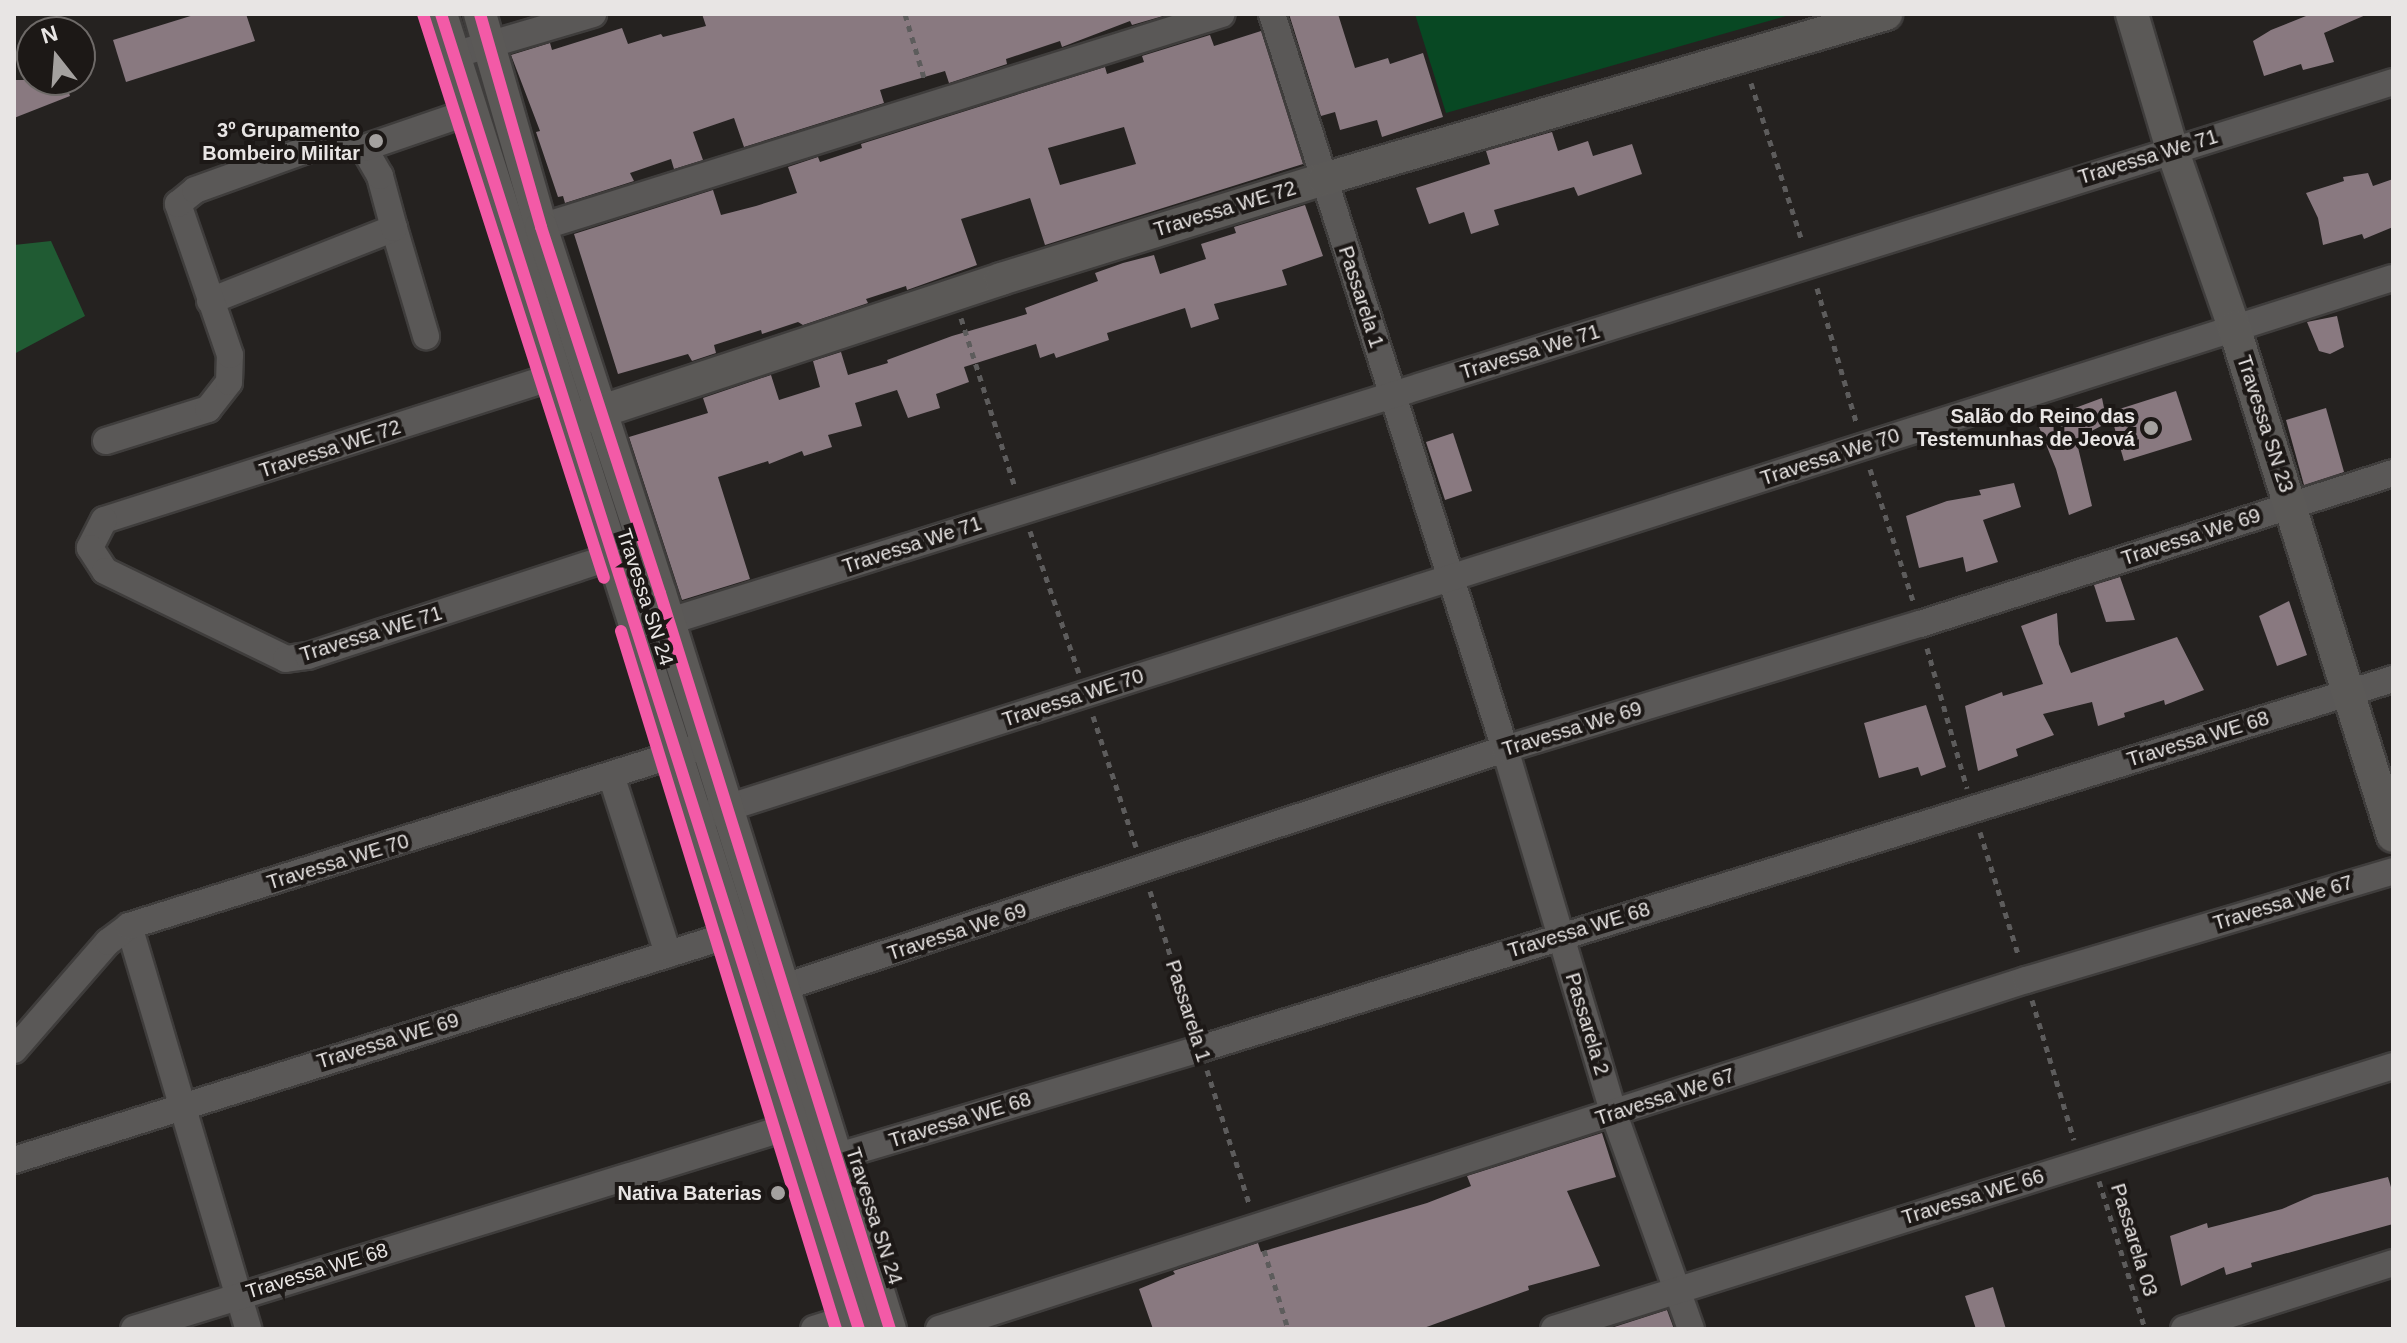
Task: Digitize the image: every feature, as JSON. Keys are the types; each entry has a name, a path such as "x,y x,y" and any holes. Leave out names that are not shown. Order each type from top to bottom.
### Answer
{"main road":[{"name":"Travessa SN 24","path":"441,14 472,111 602,411 727,809 747,929"},
{"name":"Travessa SN 24","path":"480,14 490,45 555,376 696,818 747,929 872,1320"},
{"name":"Travessa WE 72","path":"569,422 1001,279 1324,179 1886,14"},
{"name":"Travessa SN 23","path":"2132,14 2172,149 2234,327 2393,836"}],"street":[{"path":"454,55 593,14"},
{"path":"526,232 1222,14"},
{"name":"Passarela 1","path":"1272,14 1450,579"},
{"name":"Travessa We 71","path":"667,622 2393,82"},
{"path":"106,441 208,409 229,382 230,355 178,204 195,190 317,146 364,148 472,111"},
{"path":"364,148 380,176 426,336"},
{"path":"210,301 394,228"},
{"name":"Travessa We 70","path":"1450,579 2393,278"},
{"name":"Travessa WE 72","path":"104,520 555,376"},
{"name":"Travessa We 69","path":"768,993 1505,749 1920,624 2393,473"},
{"name":"Travessa WE 71","path":"104,520 90,548 105,571 286,659 308,656 611,557"},
{"name":"Travessa WE 70","path":"696,818 1450,579"},
{"name":"Passarela 2","path":"1450,579 1505,749 1614,1114 1691,1329"},
{"path":"2350,693 2393,679"},
{"name":"Travessa WE 68","path":"821,1162 1200,1049 2350,693"},
{"name":"Travessa WE 70","path":"14,1050 108,942 129,926 707,744"},
{"path":"611,775 668,954"},
{"name":"Travessa We 67","path":"939,1329 2026,980 2393,871"},
{"path":"129,926 248,1329"},
{"name":"Travessa WE 69","path":"14,1160 747,929"},
{"name":"Travessa WE 66","path":"1554,1329 2393,1066"},
{"name":"Travessa WE 68","path":"134,1329 808,1121"},
{"path":"2184,1329 2393,1263"},
{"path":"814,1329 872,1320"}],"path":[{"path":"905,14 930,106"}],"green space":[{"path":"1415,14 1793,14 1446,113"},
{"path":"51,241 85,316 14,354 14,245"}],"building":[{"path":"197,14 246,14 255,41 126,82 113,40"},
{"path":"702,14 1163,16 1132,25 1130,21 1062,47 1060,41 1006,59 1007,64 949,83 945,71 880,90 884,103 744,147 734,118 693,132 703,160 674,169 671,159 630,173 634,181 565,203 563,196 558,197 536,132 540,131 511,55 550,43 552,50 622,28 628,44 661,34 663,37 706,26"},
{"path":"1289,14 1338,14 1355,68 1388,58 1390,64 1423,53 1443,117 1382,137 1377,120 1340,130 1335,112 1321,116"},
{"path":"2311,14 2368,14 2324,33 2334,62 2303,70 2301,64 2264,76 2253,41"},
{"path":"1261,31 1303,164 1045,245 1030,198 961,219 977,265 907,290 906,286 866,299 868,303 803,325 798,322 762,334 761,330 714,345 716,353 692,361 688,354 618,374 574,234 713,190 721,215 756,206 797,193 788,167 818,157 820,162 862,148 861,144 1105,67 1107,74 1144,62 1142,56 1210,35 1214,46","holes":["1124,127 1136,164 1060,185 1048,148"]},
{"path":"14,80 16,96 70,96 14,118"},
{"path":"1552,132 1558,151 1588,141 1593,156 1632,144 1642,174 1578,196 1574,187 1494,210 1499,225 1471,234 1464,212 1429,224 1416,188 1490,164 1486,151"},
{"path":"2368,173 2373,186 2393,179 2393,227 2364,239 2362,234 2323,245 2318,218 2306,193 2344,181 2343,177"},
{"path":"1305,205 1323,256 1282,270 1287,285 1214,304 1219,319 1191,328 1185,308 1107,333 1109,340 1056,358 1054,353 1040,358 1036,344 964,367 969,382 936,394 940,408 908,418 897,390 855,403 862,426 828,435 832,447 804,456 802,451 769,464 768,461 718,477 750,579 682,600 629,437 708,413 703,398 771,375 779,400 820,387 813,361 841,352 848,375 888,363 887,360 952,336 1027,314 1025,308 1098,281 1095,273 1123,263 1154,255 1160,274 1206,259 1201,244 1236,233 1234,227"},
{"path":"2337,316 2344,347 2330,354 2319,351 2307,322"},
{"name":"Salão do Reino das Testemunhas de Jeová","path":"2176,391 2192,440 2124,461 2110,412"},
{"path":"2102,398 2107,423 2076,439 2092,506 2069,515 2056,469 2039,427 2077,414 2075,408"},
{"path":"2326,408 2344,472 2304,485 2286,420"},
{"path":"1453,433 1472,491 1445,500 1426,442"},
{"path":"2014,483 2021,507 1983,520 1998,562 1966,572 1963,557 1919,568 1906,516 1947,501 1981,495 1979,490"},
{"path":"2120,577 2135,620 2106,622 2094,585"},
{"path":"2289,601 2307,655 2277,666 2259,616"},
{"path":"2057,613 2059,644 2071,673 2177,637 2204,690 2165,705 2164,700 2124,713 2125,717 2098,726 2092,702 2043,714 2054,735 2016,749 2018,756 1978,771 1965,706 2002,692 2003,696 2043,684 2021,626"},
{"path":"1926,705 1946,767 1921,776 1918,767 1879,778 1864,723"},
{"path":"1602,1133 1616,1177 1567,1191 1600,1266 1528,1286 1529,1290 1421,1329 1153,1329 1139,1289 1175,1274 1173,1271 1258,1243 1261,1252 1427,1203 1471,1186 1467,1176"},
{"path":"2388,1177 2393,1194 2393,1224 2251,1263 2252,1267 2226,1275 2224,1267 2181,1286 2170,1236 2207,1223 2208,1228 2282,1209 2314,1195"},
{"path":"1993,1287 2006,1329 1976,1329 1965,1296"},
{"path":"1667,1310 1674,1329 1608,1329"}],"cycle path":[{"path":"423,14 604,578"},
{"path":"441,14 859,1329"},
{"path":"480,14 541,227 660,593 890,1329"},
{"path":"621,631 836,1329"}],"place":[{"name":"3º Grupamento Bombeiro Militar","path":"376,141"},
{"name":"Salão do Reino das Testemunhas de Jeová","path":"2151,428"},
{"name":"Nativa Baterias","path":"778,1193"}]}
